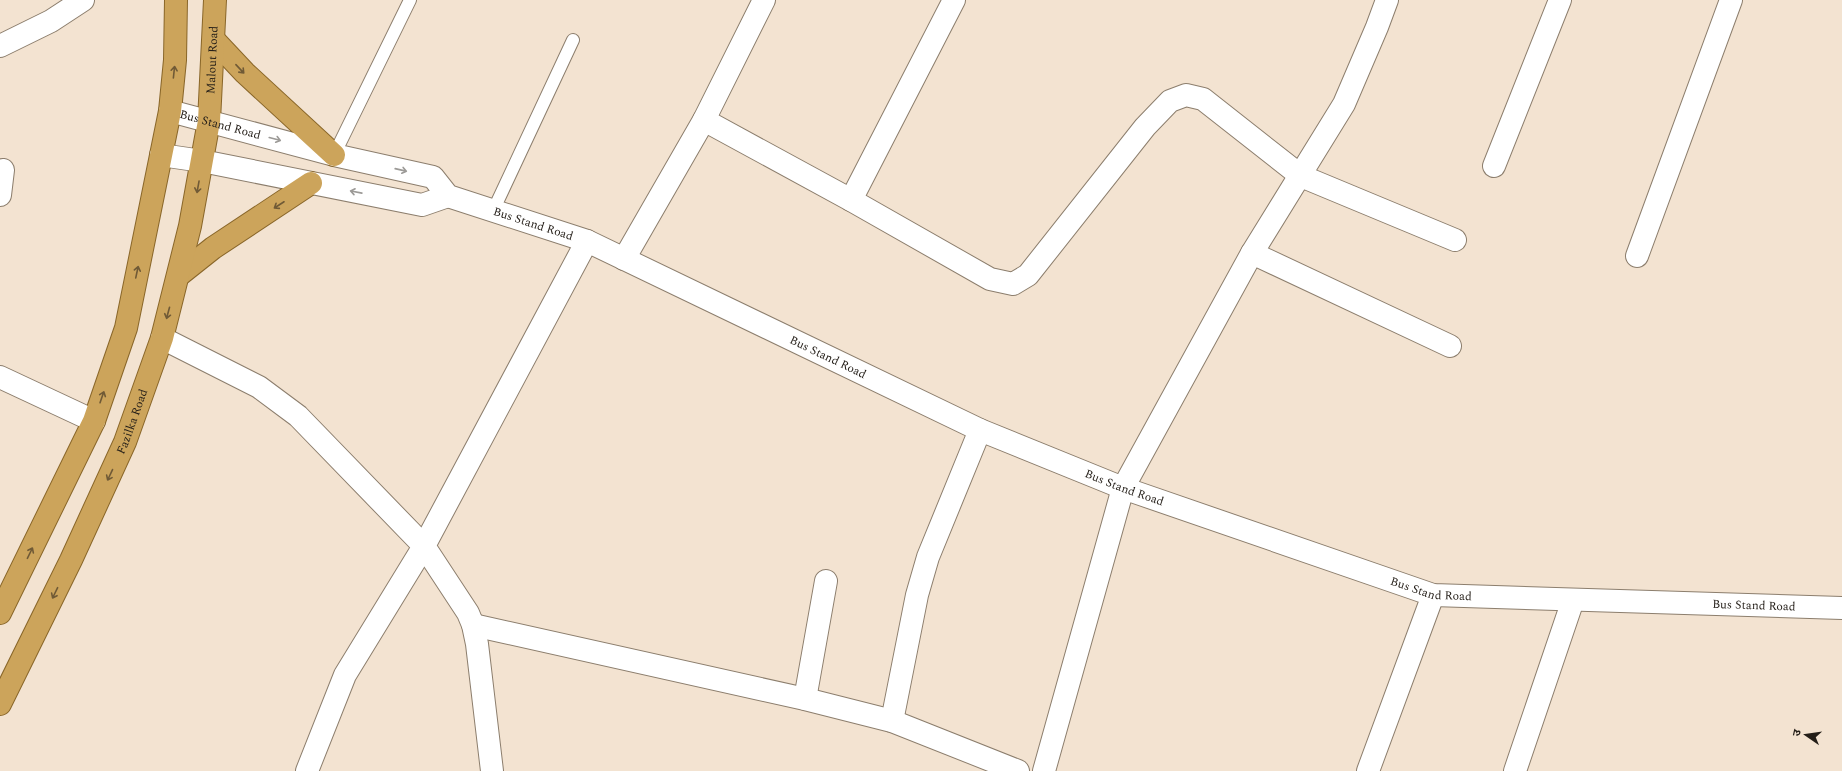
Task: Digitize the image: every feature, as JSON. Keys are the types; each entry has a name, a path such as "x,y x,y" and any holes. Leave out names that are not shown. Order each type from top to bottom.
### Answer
{"highway":[{"path":"0,613 94,421 126,328 170,111 175,60 176,0"},
{"name":"Malout Road","path":"210,121 214,40 214,0"},
{"path":"214,40 244,73 334,154"},
{"name":"Fazilka Road","path":"0,704 71,560 125,442 162,338 190,226 210,121"},
{"path":"178,275 213,248 312,184"}],"street":[{"path":"0,46 51,21 83,0"},
{"path":"624,259 704,120 764,0"},
{"path":"851,200 954,0"},
{"path":"1044,771 1123,488 1252,253 1301,176 1344,104 1378,26 1387,0"},
{"path":"1494,166 1560,0"},
{"path":"1637,256 1731,0"},
{"path":"704,120 990,278 1013,284 1028,275 1145,127 1170,101 1186,95 1203,99 1301,176 1455,240"},
{"name":"Bus Stand Road","path":"170,111 334,154 433,177 448,196 587,241 980,430 1123,488 1433,595 1842,608"},
{"path":"161,155 202,161 422,205 448,196"},
{"path":"0,195 2,170"},
{"path":"307,771 345,675 424,546 587,241"},
{"path":"1252,253 1450,346"},
{"path":"162,338 259,387 298,416 424,546 468,613 473,625 477,644 492,771"},
{"path":"0,377 94,421"},
{"path":"892,721 917,596 928,557 980,430"},
{"path":"805,699 826,580"},
{"path":"1368,771 1433,595"},
{"path":"1515,771 1573,600"},
{"path":"473,625 805,699 892,721 1018,771"}],"lane":[{"path":"334,154 410,0"},
{"path":"493,211 573,40"}]}
